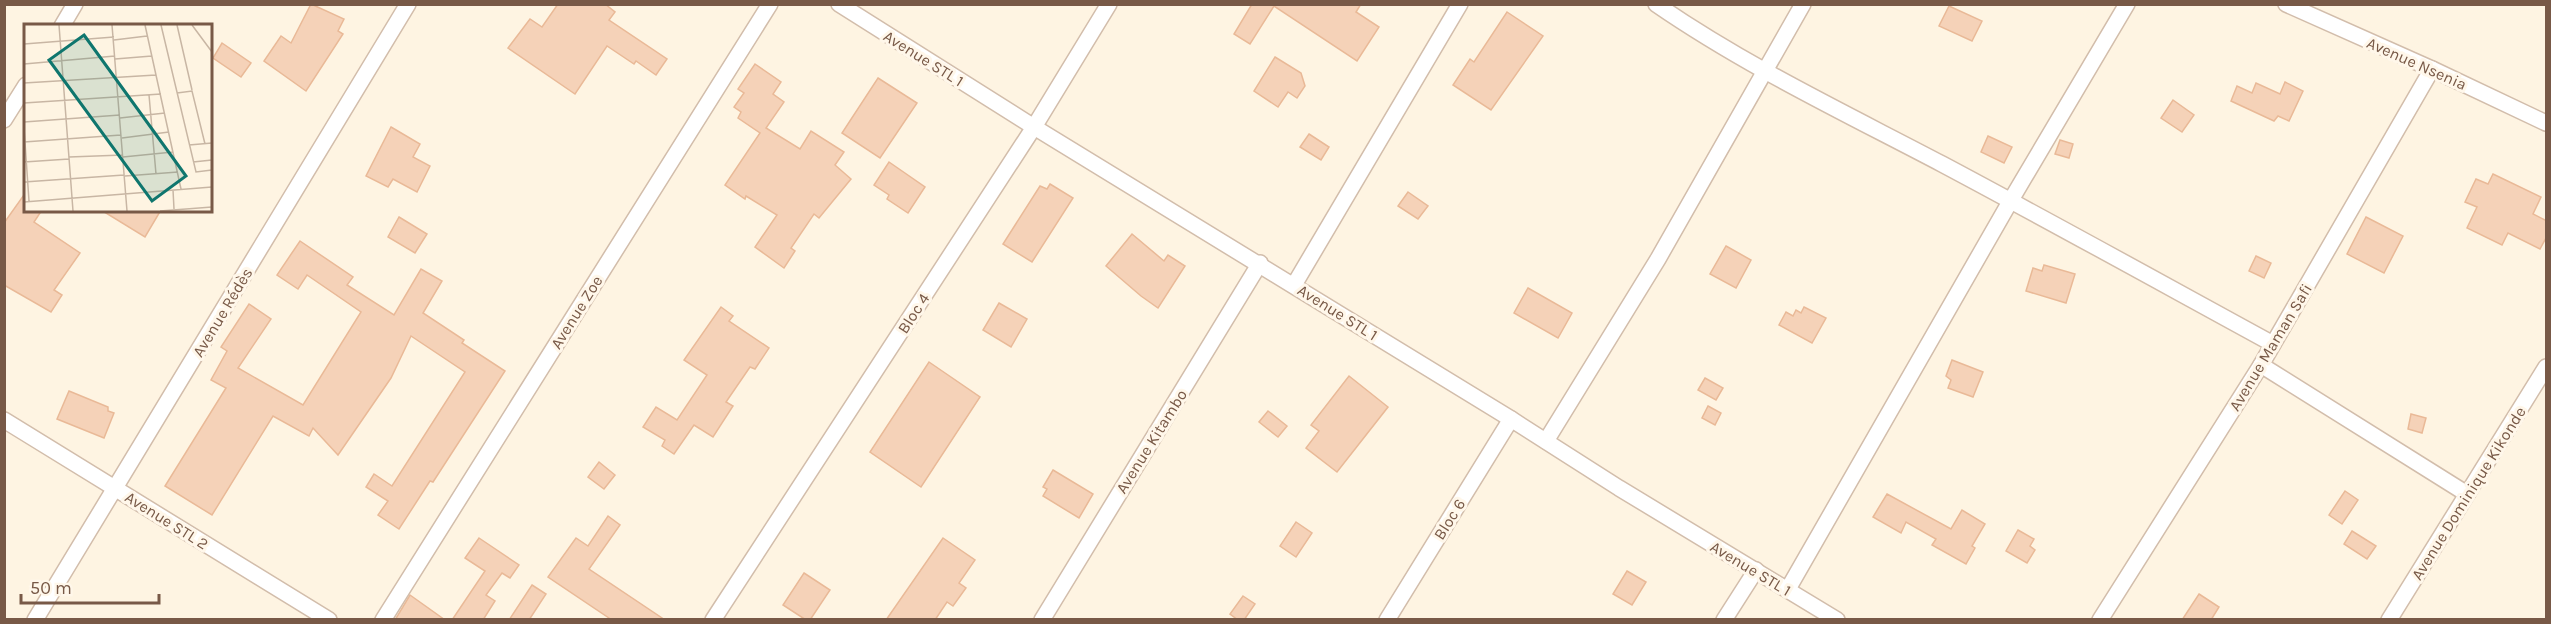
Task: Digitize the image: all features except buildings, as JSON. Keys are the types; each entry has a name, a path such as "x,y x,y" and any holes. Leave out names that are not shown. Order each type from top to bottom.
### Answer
{"street":[{"path":"63,24 75,4"},
{"name":"Avenue Rédès","path":"35,620 408,4"},
{"name":"Avenue Zoe","path":"383,620 770,4"},
{"name":"Avenue STL 1","path":"839,4 1034,127 1260,263 1837,620"},
{"name":"Bloc 4","path":"713,620 1034,127 1109,4"},
{"path":"1294,285 1460,4"},
{"path":"1656,4 1692,29 1765,71 2011,200 2273,344"},
{"path":"1546,441 1658,259 1803,4"},
{"path":"1788,590 2011,200 2127,4"},
{"name":"Avenue Nsenia","path":"2286,4 2547,123"},
{"name":"Avenue Maman Safi","path":"2100,620 2261,365 2432,69"},
{"path":"4,120 24,88"},
{"name":"Avenue Kitambo","path":"1042,620 1260,263"},
{"path":"2261,365 2467,494"},
{"name":"Avenue Dominique Kikonde","path":"2389,620 2547,367"},
{"name":"Bloc 6","path":"1387,620 1511,419"},
{"name":"Avenue STL 2","path":"4,420 329,620"},
{"path":"1724,620 1756,570"}]}
